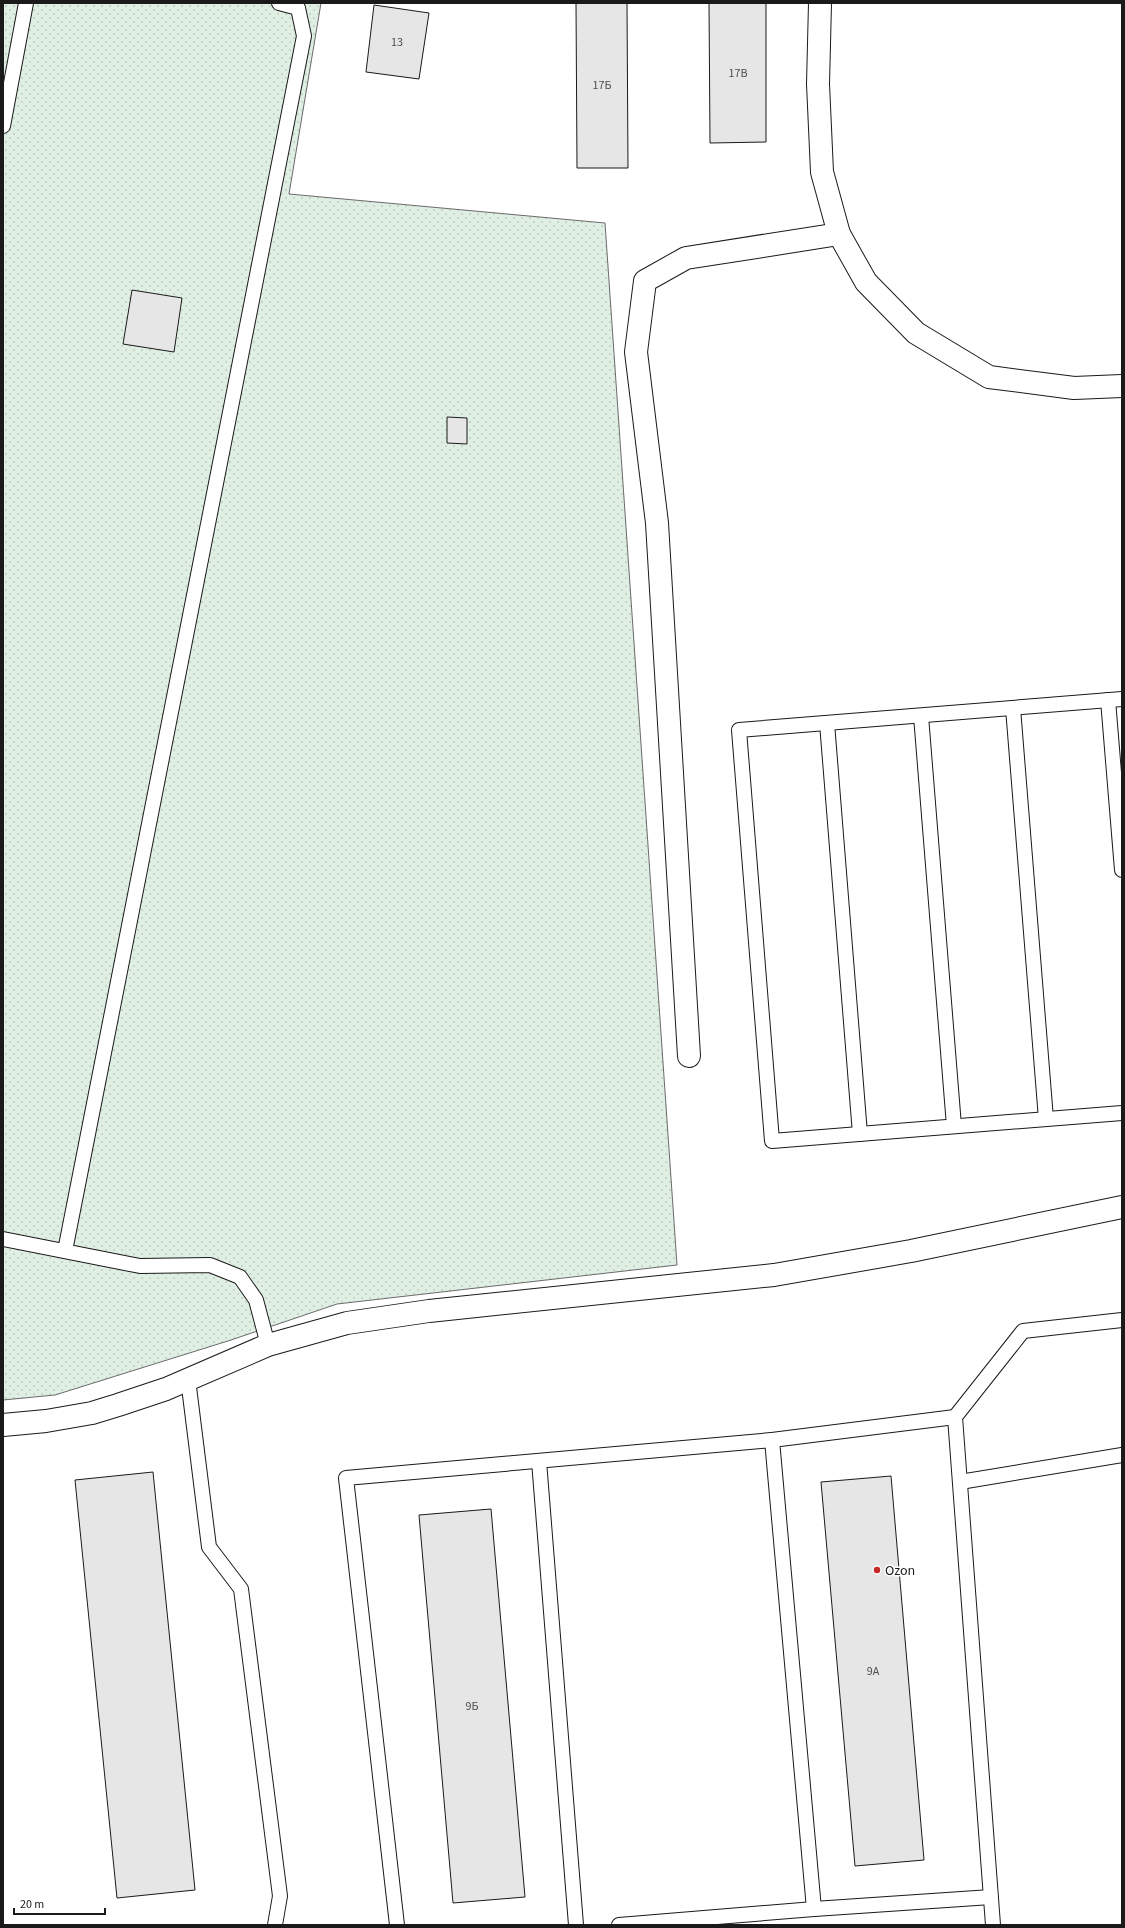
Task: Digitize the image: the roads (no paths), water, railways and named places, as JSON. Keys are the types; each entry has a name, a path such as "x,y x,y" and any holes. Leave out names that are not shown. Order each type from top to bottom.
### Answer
{"street":[{"path":"820,3 818,84 822,172 839,234 866,282 916,333 989,377 1074,388 1122,386"},
{"path":"689,1056 657,523 636,352 646,281 686,258 839,234"},
{"path":"3,1425 46,1421 92,1412 125,1403 188,1379 268,1345 346,1323 437,1311 774,1275 911,1251 1122,1207"}],"lane":[{"path":"3,126 26,3"},
{"path":"65,1251 304,36 298,8 279,3"},
{"path":"1122,870 1115,700 739,730 772,1141 1122,1113"},
{"path":"1013,708 1046,1119"},
{"path":"921,716 954,1126"},
{"path":"827,723 860,1134"},
{"path":"3,1239 140,1266 210,1265 240,1277 256,1300 268,1345"},
{"path":"993,1925 955,1417 1023,1331 1122,1320"},
{"path":"188,1379 209,1547 241,1589 280,1896 275,1925"},
{"path":"397,1925 346,1478 772,1440 955,1417"},
{"path":"772,1440 814,1909"},
{"path":"960,1482 1122,1455"},
{"path":"539,1461 576,1925"},
{"path":"620,1925 739,1920 814,1909 991,1897"}],"place":[{"name":"Ozon","path":"877,1570"}]}
